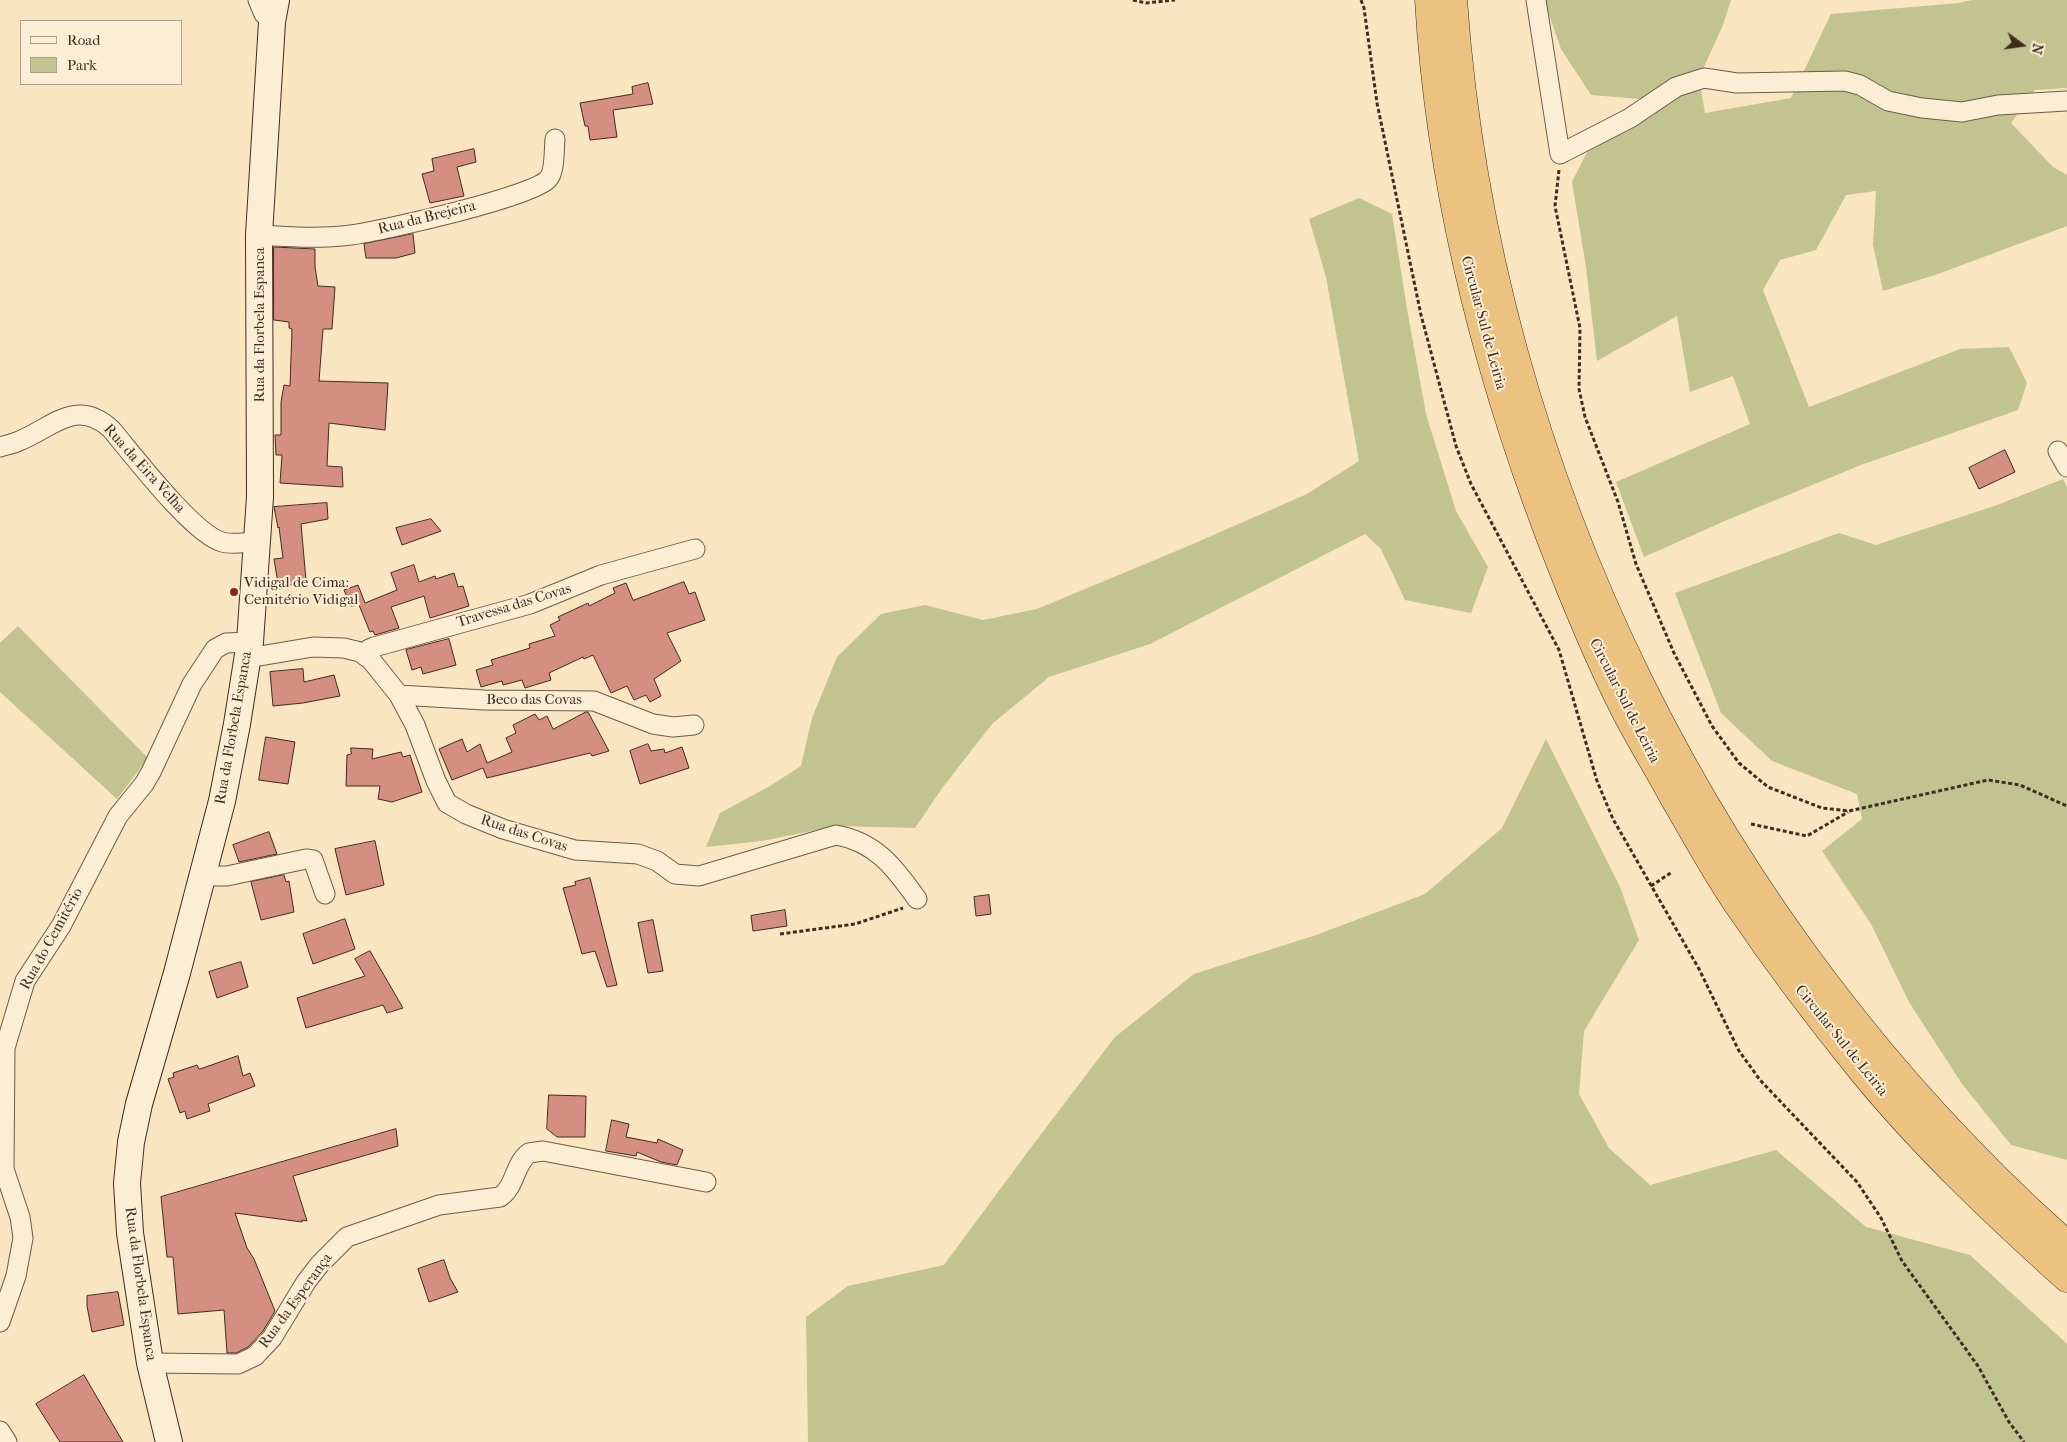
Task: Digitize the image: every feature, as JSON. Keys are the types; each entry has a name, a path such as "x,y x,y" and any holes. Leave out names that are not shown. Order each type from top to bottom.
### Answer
{"highway":[{"name":"Circular Sul de Leiria","path":"1429,0 1434,67 1448,159 1465,258 1482,326 1508,418 1532,488 1572,593 1627,714 1728,888 1805,999 1867,1076 1934,1151 2013,1230 2067,1278"},
{"name":"Circular Sul de Leiria","path":"1453,0 1458,60 1474,179 1494,276 1526,396 1556,488 1596,591 1642,691 1702,800 1748,876 1817,973 1911,1090 2028,1211 2067,1245"}],"street":[{"path":"258,0 264,14 274,11"},
{"path":"1536,0 1560,154 1630,118 1676,87 1704,78 1737,83 1845,81 1860,85 1888,101 1922,108 1962,112 1998,105 2067,101"},
{"name":"Rua da Florbela Espanca","path":"169,1442 150,1363 130,1233 127,1183 131,1142 151,1060 224,791 249,650 260,487 260,236 274,11"},
{"name":"Rua da Brejeira","path":"260,236 302,238 359,234 428,219 515,196 538,187 551,177 555,139"},
{"name":"Rua da Eira Velha","path":"0,447 19,441 50,423 70,415 90,418 105,424 111,429 182,511 206,533 223,542 257,542"},
{"name":"Travessa das Covas","path":"365,656 368,649 374,647 530,604 601,576 695,550"},
{"name":"Rua do Cemitério","path":"0,1322 16,1276 23,1244 21,1222 4,1169 3,1142 5,1048 25,982 61,926 118,816 144,784 151,772 192,684 208,660 216,649 226,643 249,650"},
{"name":"Rua das Covas","path":"249,650 329,646 344,648 371,660 399,695 415,725 436,781 447,803 466,814 503,829 574,850 638,854 658,860 675,874 699,876 828,837 836,835 845,836 853,838 875,850 897,870 917,899"},
{"name":"Beco das Covas","path":"399,695 484,700 594,701 653,724 673,727 694,725"},
{"path":"203,873 227,876 306,859 313,860 325,894"},
{"name":"Rua da Esperança","path":"150,1363 238,1364 255,1356 272,1338 306,1282 346,1236 439,1205 500,1197 506,1193 518,1165 524,1156 529,1153 562,1154 706,1182"},
{"path":"0,1431 7,1442"}],"path":[{"path":"1133,0 1146,3 1175,0"},
{"path":"1560,154 1555,206 1580,328 1580,389 1585,417 1618,502 1636,564 1674,652 1712,726 1739,763 1768,787 1822,808 1849,811"},
{"path":"1752,824 1808,836 1849,811 1988,780 2020,785 2067,806"},
{"path":"1651,886 1672,872"},
{"path":"780,934 814,931 855,924 905,908 917,899"}],"green space":[{"path":"1544,0 1731,0 1723,25 1699,78 1705,113 1791,98 1831,14 1958,3 1972,0 2067,0 2067,88 2035,90 2011,123 2053,167 2067,175 2067,226 1935,275 1883,291 1873,245 1876,191 1846,195 1816,250 1780,260 1763,290 1809,407 1960,349 2009,347 2027,383 2018,410 1861,465 1727,520 1644,557 1616,482 1750,424 1733,376 1690,392 1677,316 1597,361 1586,267 1572,182 1587,152 1636,123 1640,99 1591,95 1561,49"},
{"path":"1359,198 1392,214 1426,414 1456,511 1488,567 1471,613 1405,600 1381,549 1365,534 1150,644 1049,677 992,724 943,787 915,828 836,826 762,841 706,847 720,813 770,786 801,766 812,718 837,657 881,614 925,605 983,620 1037,609 1307,494 1359,461 1326,277 1309,219"},
{"path":"2063,479 2067,487 2067,1160 2011,1145 1962,1084 1909,1002 1871,924 1822,851 1862,819 1857,794 1772,761 1721,713 1675,593 1839,533 1876,545 1997,505"},
{"path":"18,626 148,758 117,799 0,692 0,643"},
{"path":"1546,739 1620,887 1639,940 1584,1031 1579,1094 1609,1148 1650,1185 1776,1150 1866,1227 1970,1255 2067,1344 2067,1442 808,1442 806,1317 848,1286 944,1265 1115,1037 1194,974 1316,935 1425,894 1502,828"}],"building":[{"path":"648,83 653,104 613,110 617,137 590,140 588,126 585,126 580,103 633,94 632,87"},
{"path":"474,149 476,162 457,167 464,196 430,203 422,174 434,171 432,159"},
{"path":"413,234 415,253 396,258 366,258 364,244"},
{"path":"274,247 315,249 318,286 335,287 332,329 323,329 319,381 388,383 385,430 329,423 327,466 342,467 343,487 280,483 282,455 276,455 275,435 281,435 281,402 284,385 290,386 292,329 289,328 289,322 274,320"},
{"path":"2005,450 2015,472 1979,489 1969,468"},
{"path":"327,503 328,519 301,524 306,580 279,589 274,559 283,558 274,507"},
{"path":"431,519 441,531 402,545 396,528"},
{"path":"414,565 419,582 435,576 436,579 454,573 458,587 463,586 469,606 430,618 424,596 391,607 399,628 375,635 373,631 370,632 359,605 351,606 344,590 358,585 365,603 397,590 391,573"},
{"path":"684,582 689,594 695,592 705,620 667,633 681,661 654,679 661,696 650,702 646,695 634,700 627,686 611,693 593,655 584,659 583,657 549,673 551,680 525,688 522,680 503,685 502,681 481,687 476,670 493,665 491,660 530,648 529,644 555,636 550,625 560,620 558,617 588,603 589,606 615,593 613,588 626,583 633,600"},
{"path":"449,639 456,665 423,674 421,667 412,670 406,650"},
{"path":"303,669 304,682 334,675 340,696 273,706 270,672"},
{"path":"588,712 609,751 592,756 590,753 487,778 483,768 452,780 439,749 462,739 467,752 480,744 487,763 512,752 506,738 516,733 513,725 535,714 539,720 547,716 553,729"},
{"path":"266,737 295,742 288,784 259,780"},
{"path":"648,744 651,751 664,749 665,753 682,747 689,768 640,784 630,751"},
{"path":"351,748 373,749 372,759 401,752 403,757 410,755 422,792 392,802 378,799 380,786 346,786 347,755 351,754"},
{"path":"269,832 277,854 239,862 233,845"},
{"path":"375,841 384,885 346,895 335,849"},
{"path":"284,875 286,882 289,881 294,912 261,920 251,882"},
{"path":"590,878 617,985 607,987 595,951 582,954 563,888 576,885 575,882"},
{"path":"989,895 991,914 976,916 974,897"},
{"path":"785,910 787,926 753,931 751,916"},
{"path":"345,919 355,949 313,964 303,934"},
{"path":"653,920 663,971 648,973 638,923"},
{"path":"370,951 403,1008 387,1013 383,1005 306,1028 297,998 365,976 355,959"},
{"path":"241,962 248,987 217,998 209,972"},
{"path":"238,1056 243,1076 250,1073 255,1086 208,1104 210,1111 187,1119 185,1111 180,1113 168,1079 174,1077 173,1073 197,1065 199,1069"},
{"path":"549,1095 586,1096 585,1137 557,1137 547,1129"},
{"path":"612,1120 629,1124 626,1137 657,1143 658,1139 683,1150 677,1165 661,1162 637,1152 636,1156 606,1151"},
{"path":"396,1129 398,1146 293,1176 307,1221 302,1220 302,1222 235,1213 247,1248 254,1259 275,1311 263,1331 248,1347 236,1353 227,1353 224,1310 178,1314 173,1257 167,1257 161,1197"},
{"path":"444,1260 450,1278 458,1292 429,1302 418,1269"},
{"path":"118,1292 124,1325 92,1332 87,1296"},
{"path":"84,1375 123,1442 60,1442 36,1404"}],"place":[{"name":"Vidigal de Cima: Cemitério Vidigal","path":"234,592"}]}
